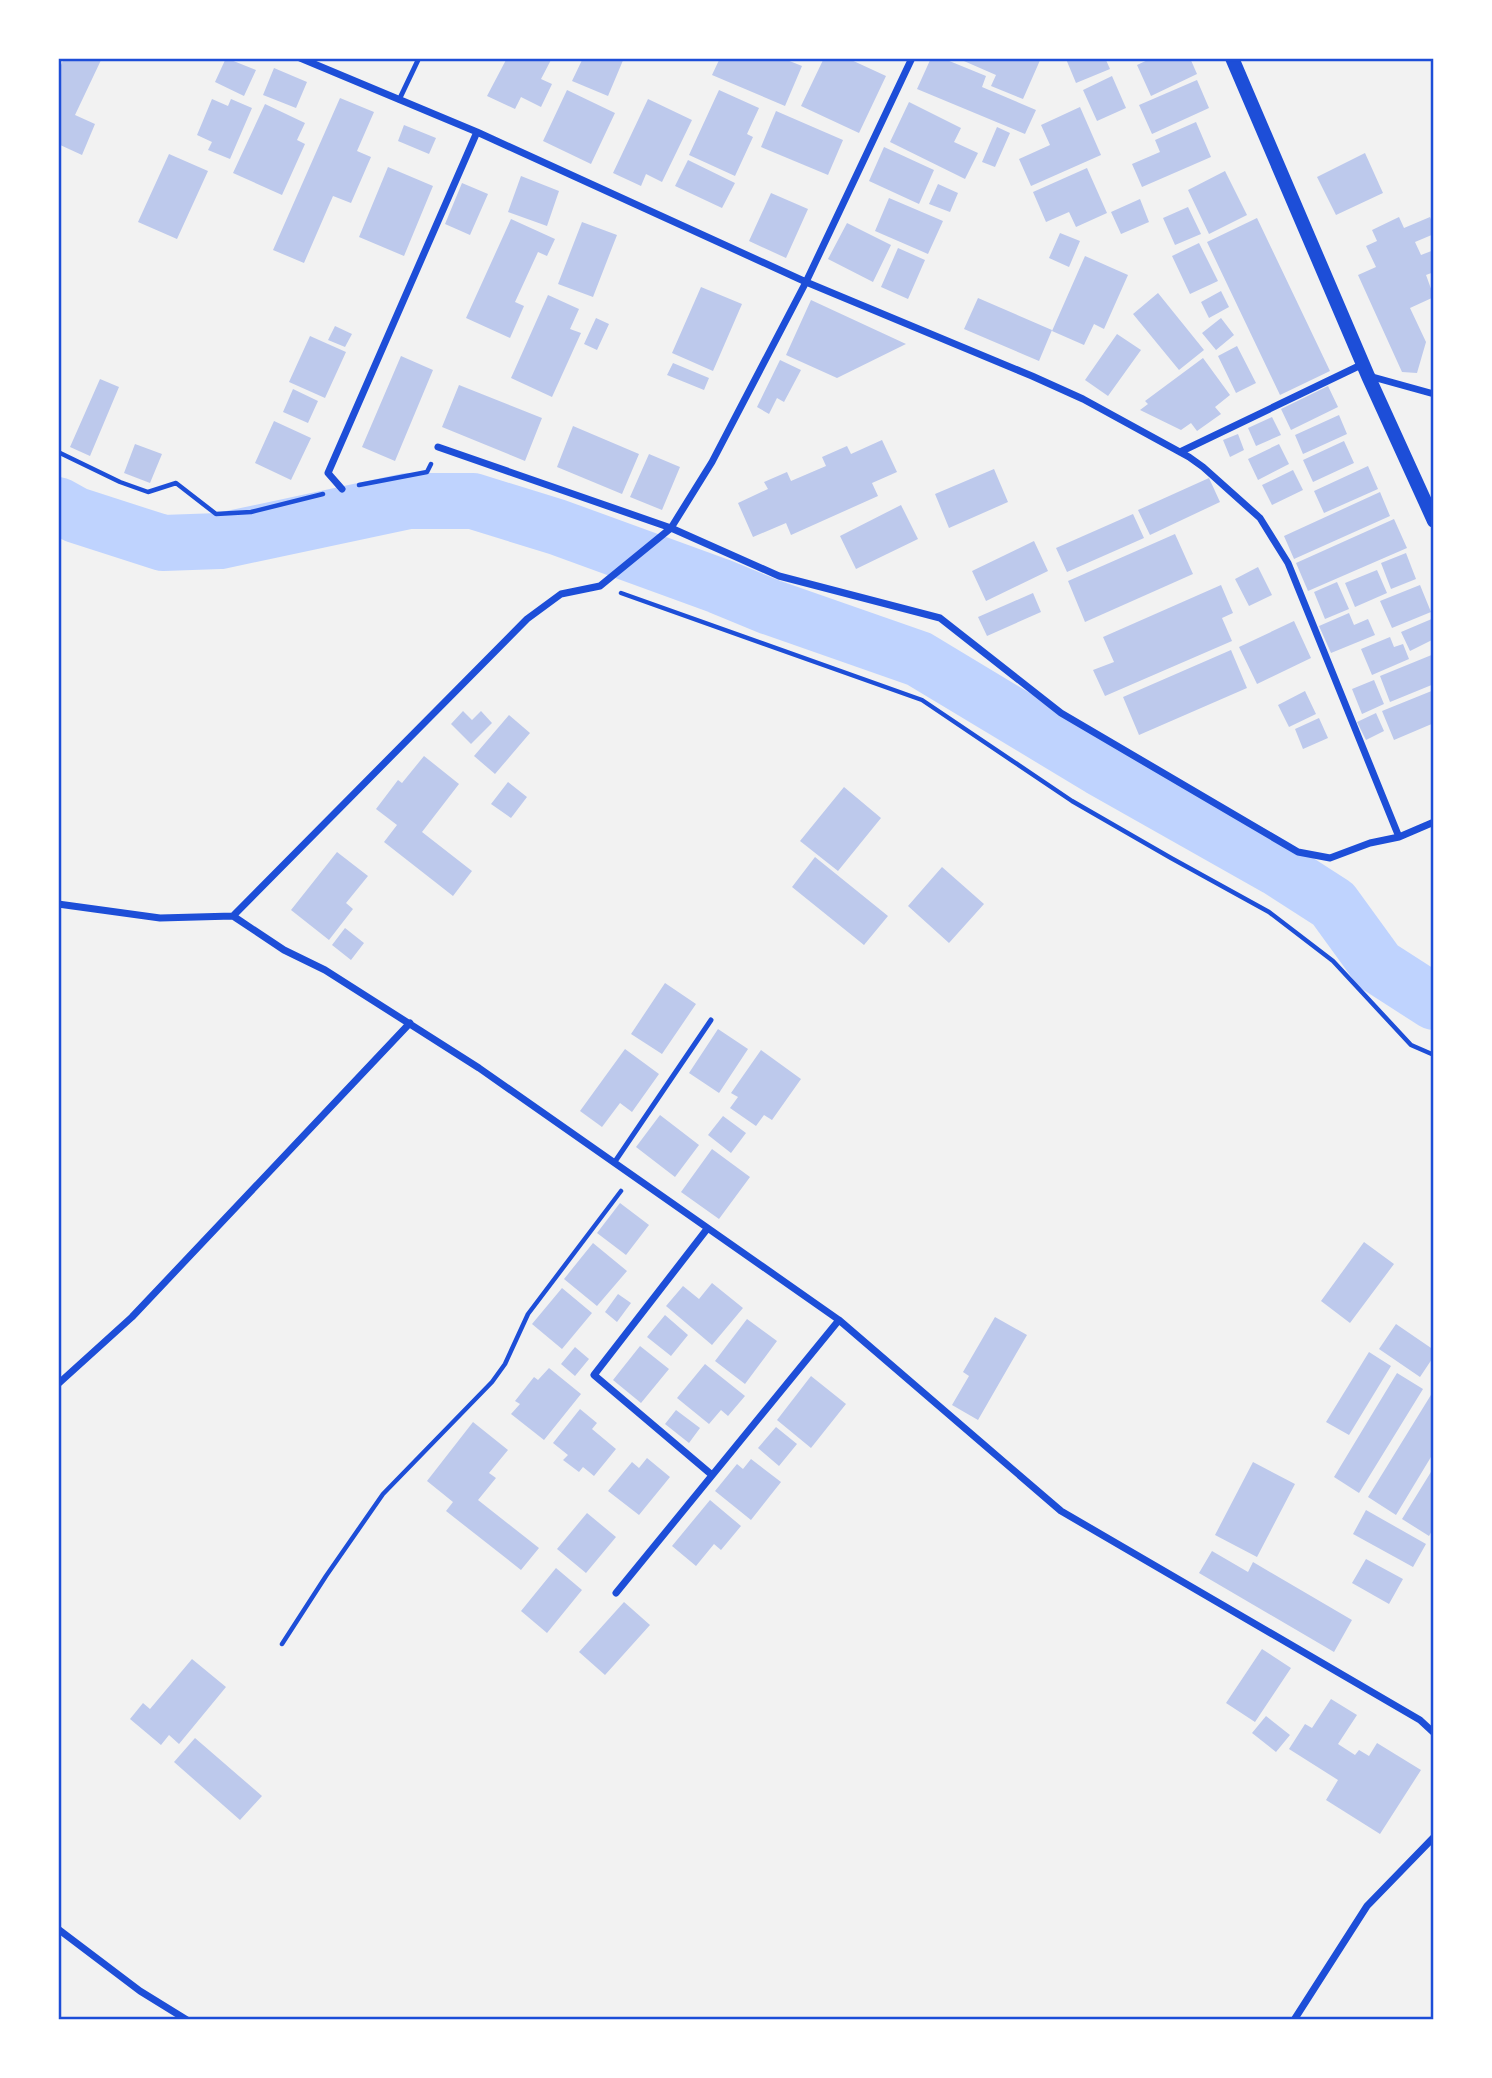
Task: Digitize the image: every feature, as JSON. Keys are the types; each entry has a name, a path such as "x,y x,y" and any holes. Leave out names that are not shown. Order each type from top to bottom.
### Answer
{"main road":[{"path":"1232,58 1434,521"}],"street":[{"path":"300,58 477,132 806,282 1083,399 1203,467 1260,518 1288,563 1399,837"},
{"path":"233,916 527,620 561,594 600,586 671,528 712,463 806,282 912,58"},
{"path":"342,489 328,473 477,132"},
{"path":"1180,452 1366,370 1434,394"},
{"path":"438,447 671,528 779,576 940,618 1061,713 1298,852 1330,858 1370,843 1399,837 1434,822"},
{"path":"58,904 160,918 233,916 285,950 325,970 479,1068 839,1320 1061,1511 1420,1720 1434,1733"},
{"path":"58,1384 132,1317 410,1023"},
{"path":"707,1229 594,1375 712,1475"},
{"path":"616,1593 839,1320"},
{"path":"1294,2020 1367,1906 1434,1838"},
{"path":"58,1929 140,1991 187,2020"}],"lane":[{"path":"400,100 419,58"},
{"path":"614,1163 711,1020"}],"path":[{"path":"58,452 120,482 148,492 176,483 216,514 251,512 342,489 427,472 438,447"},
{"path":"600,586 922,700 1072,801 1269,912 1333,961 1411,1045 1434,1055"},
{"path":"282,1644 383,1494 492,1382 505,1364 528,1314 632,1176"}],"building":[{"path":"64,58 102,58 75,115 95,124 82,155 58,144 58,72"},
{"path":"226,58 256,70 244,96 215,82"},
{"path":"507,58 552,58 541,79 552,84 541,107 521,97 515,109 487,96"},
{"path":"583,58 624,58 608,96 572,81"},
{"path":"720,58 782,58 802,66 785,106 712,75"},
{"path":"824,58 847,58 886,76 859,133 801,106"},
{"path":"931,58 942,58 986,76 982,87 1036,110 1025,134 917,89"},
{"path":"957,58 1041,58 1023,99 991,86 996,75"},
{"path":"1111,58 1106,60 1110,69 1076,83 1066,59"},
{"path":"1152,58 1190,58 1197,74 1151,96 1137,65"},
{"path":"274,68 307,82 296,108 263,95"},
{"path":"1112,76 1126,108 1097,121 1083,90"},
{"path":"1197,80 1209,108 1152,134 1139,105"},
{"path":"567,90 615,113 591,164 543,141"},
{"path":"719,90 759,108 747,134 753,137 735,176 689,155"},
{"path":"340,98 374,112 357,151 371,157 351,203 333,196 304,263 273,250"},
{"path":"212,99 228,106 231,99 252,108 230,159 208,150 212,142 197,135"},
{"path":"648,99 692,120 662,182 646,174 641,186 613,173"},
{"path":"909,102 961,128 954,142 978,153 965,179 890,142"},
{"path":"265,104 305,123 297,140 305,144 282,195 233,173"},
{"path":"1080,107 1101,155 1031,186 1019,159 1050,145 1041,125"},
{"path":"776,111 843,140 828,175 761,147"},
{"path":"1196,122 1211,157 1142,187 1132,164 1160,152 1155,140"},
{"path":"404,125 436,138 429,154 398,141"},
{"path":"997,127 1010,133 995,167 982,162"},
{"path":"884,147 934,170 919,204 869,181"},
{"path":"1365,153 1383,193 1336,215 1317,177"},
{"path":"169,154 208,171 177,239 138,222"},
{"path":"688,160 735,183 722,208 675,186"},
{"path":"388,167 433,186 404,256 359,237"},
{"path":"1087,168 1107,213 1076,227 1069,212 1046,222 1033,192"},
{"path":"1225,171 1247,215 1209,234 1188,190"},
{"path":"521,176 559,191 547,226 508,212"},
{"path":"462,183 488,194 470,235 445,224"},
{"path":"938,184 958,193 950,212 929,204"},
{"path":"771,193 808,209 786,258 749,241"},
{"path":"889,198 943,221 928,254 875,231"},
{"path":"1140,199 1149,222 1121,234 1111,212"},
{"path":"1188,207 1201,234 1175,245 1163,218"},
{"path":"1399,217 1404,228 1430,217 1434,227 1434,234 1415,242 1421,255 1434,250 1434,272 1426,275 1434,297 1410,308 1426,342 1417,373 1402,372 1358,275 1376,267 1366,246 1377,241 1372,230"},
{"path":"1257,218 1330,371 1280,395 1207,242"},
{"path":"511,219 555,239 547,256 538,252 515,302 524,306 510,338 466,318"},
{"path":"582,222 617,235 593,297 558,284"},
{"path":"847,223 891,245 873,282 828,259"},
{"path":"1060,233 1080,241 1069,267 1049,258"},
{"path":"1199,243 1218,281 1190,294 1172,256"},
{"path":"898,248 925,260 908,299 881,287"},
{"path":"1085,256 1128,275 1104,329 1094,324 1084,345 1052,331"},
{"path":"701,287 742,304 713,371 672,353"},
{"path":"1221,291 1229,307 1209,318 1201,302"},
{"path":"1158,293 1204,350 1179,370 1133,314"},
{"path":"548,295 579,309 570,329 581,333 552,397 511,378"},
{"path":"978,298 1052,330 1039,361 964,329"},
{"path":"811,300 906,344 837,378 786,355"},
{"path":"596,318 609,324 597,350 584,344"},
{"path":"1221,318 1234,335 1216,350 1202,333"},
{"path":"335,326 352,334 345,347 328,340"},
{"path":"1117,334 1141,350 1108,396 1085,380"},
{"path":"310,336 346,352 325,398 289,382"},
{"path":"1237,346 1256,383 1236,393 1218,356"},
{"path":"401,356 433,370 395,461 362,447"},
{"path":"1203,358 1230,395 1215,407 1221,414 1197,431 1191,423 1181,430 1140,410 1148,404 1145,401"},
{"path":"780,360 801,370 784,402 777,398 769,414 757,407"},
{"path":"673,363 709,378 704,390 667,375"},
{"path":"100,379 119,387 90,456 70,447"},
{"path":"459,385 542,418 525,461 442,427"},
{"path":"1328,386 1338,407 1291,430 1281,409"},
{"path":"293,389 318,401 308,423 283,412"},
{"path":"1339,415 1347,434 1303,454 1295,435"},
{"path":"1272,417 1281,435 1256,446 1248,428"},
{"path":"274,421 311,438 291,480 255,463"},
{"path":"573,426 639,454 622,494 557,467"},
{"path":"1238,434 1244,450 1230,457 1223,440"},
{"path":"882,440 897,472 872,483 878,496 791,535 786,523 753,537 738,503 768,489 764,482 787,472 791,481 826,466 822,457 847,446 851,454"},
{"path":"1344,441 1354,463 1313,482 1303,460"},
{"path":"135,444 162,454 150,483 124,473"},
{"path":"1279,444 1289,464 1258,480 1248,459"},
{"path":"649,454 680,467 662,510 630,497"},
{"path":"1368,466 1378,489 1324,513 1314,491"},
{"path":"994,469 1008,502 949,528 935,494"},
{"path":"1293,470 1303,490 1272,505 1262,485"},
{"path":"1209,478 1220,502 1150,535 1138,510"},
{"path":"1380,492 1390,516 1294,559 1284,536"},
{"path":"901,505 918,539 856,569 840,536"},
{"path":"1133,514 1144,538 1067,572 1056,548"},
{"path":"1394,519 1407,548 1308,591 1296,563"},
{"path":"1175,534 1193,574 1085,622 1068,581"},
{"path":"1034,541 1048,571 986,601 972,571"},
{"path":"1406,553 1416,579 1391,589 1381,563"},
{"path":"1258,567 1272,595 1249,606 1235,579"},
{"path":"1377,570 1387,593 1355,607 1345,583"},
{"path":"1337,582 1349,609 1325,619 1314,592"},
{"path":"1221,585 1233,613 1222,618 1232,641 1105,696 1093,670 1114,662 1103,637"},
{"path":"1420,585 1431,612 1392,628 1380,601"},
{"path":"1033,593 1041,612 987,636 978,617"},
{"path":"1349,613 1354,625 1368,619 1375,635 1331,653 1319,626"},
{"path":"1434,618 1434,639 1410,651 1401,632"},
{"path":"1294,621 1311,658 1257,684 1239,647"},
{"path":"1390,637 1394,647 1403,644 1409,659 1372,675 1361,649"},
{"path":"1231,650 1247,688 1139,735 1123,697"},
{"path":"1434,654 1434,684 1390,702 1380,676"},
{"path":"1374,680 1384,704 1362,714 1352,689"},
{"path":"1434,690 1434,723 1394,740 1382,711"},
{"path":"1305,691 1316,714 1289,727 1278,705"},
{"path":"463,711 472,720 481,711 492,723 471,744 451,724"},
{"path":"1376,713 1384,731 1366,740 1357,722"},
{"path":"509,715 530,733 495,774 474,756"},
{"path":"1319,718 1328,738 1303,749 1295,729"},
{"path":"424,756 459,784 422,832 472,871 453,896 384,842 397,825 376,809 398,780 402,783"},
{"path":"508,782 527,797 511,818 491,804"},
{"path":"844,787 881,818 838,871 800,841"},
{"path":"337,852 368,876 346,903 353,909 329,940 291,910"},
{"path":"815,857 888,916 864,945 792,887"},
{"path":"942,867 984,904 949,943 908,906"},
{"path":"345,928 364,943 351,960 332,945"},
{"path":"665,983 696,1004 662,1054 631,1034"},
{"path":"718,1029 748,1049 719,1093 689,1073"},
{"path":"625,1049 659,1074 632,1112 620,1103 602,1127 580,1111"},
{"path":"761,1050 801,1079 772,1120 764,1115 756,1126 730,1108 738,1097 731,1093"},
{"path":"660,1115 699,1145 675,1177 636,1147"},
{"path":"723,1116 746,1133 731,1153 708,1135"},
{"path":"712,1149 750,1177 719,1219 681,1192"},
{"path":"620,1203 649,1225 626,1255 597,1233"},
{"path":"1364,1242 1394,1264 1350,1323 1321,1301"},
{"path":"593,1243 627,1271 597,1306 564,1279"},
{"path":"712,1283 743,1308 712,1345 666,1306 683,1286 699,1299"},
{"path":"562,1288 592,1313 562,1349 532,1324"},
{"path":"618,1294 631,1303 617,1322 605,1312"},
{"path":"665,1315 688,1335 671,1356 647,1337"},
{"path":"995,1317 1027,1335 978,1420 952,1405 969,1376 963,1372"},
{"path":"747,1319 777,1341 745,1384 715,1361"},
{"path":"1396,1324 1434,1350 1434,1356 1420,1377 1379,1349"},
{"path":"640,1346 669,1369 641,1403 613,1380"},
{"path":"575,1347 589,1359 575,1376 561,1364"},
{"path":"1369,1352 1391,1366 1349,1435 1326,1422"},
{"path":"705,1364 745,1396 728,1416 721,1410 709,1424 677,1398"},
{"path":"549,1368 581,1394 544,1440 511,1414 520,1404 515,1401 534,1377 538,1380"},
{"path":"1397,1373 1423,1389 1359,1493 1334,1477"},
{"path":"811,1376 846,1404 811,1448 777,1420"},
{"path":"1434,1390 1434,1452 1396,1515 1368,1497"},
{"path":"580,1409 597,1423 592,1429 616,1449 594,1476 583,1467 579,1472 563,1460 568,1455 553,1443"},
{"path":"676,1410 700,1428 689,1443 665,1424"},
{"path":"473,1422 508,1450 489,1473 496,1478 478,1500 539,1548 521,1570 446,1511 453,1502 427,1481"},
{"path":"776,1427 797,1444 779,1466 758,1448"},
{"path":"647,1458 670,1477 639,1515 608,1491 632,1462 639,1468"},
{"path":"751,1459 781,1482 751,1520 715,1491 737,1464 743,1469"},
{"path":"1253,1462 1295,1484 1257,1557 1215,1535"},
{"path":"1434,1467 1434,1527 1429,1536 1402,1519"},
{"path":"710,1500 741,1526 721,1550 714,1544 696,1566 672,1546"},
{"path":"1366,1510 1426,1544 1413,1567 1353,1534"},
{"path":"587,1513 616,1537 586,1573 557,1549"},
{"path":"1212,1551 1248,1572 1253,1562 1352,1620 1334,1652 1199,1573"},
{"path":"1366,1559 1403,1579 1389,1604 1352,1583"},
{"path":"556,1568 582,1590 547,1633 521,1611"},
{"path":"624,1602 650,1625 605,1675 579,1652"},
{"path":"1262,1649 1291,1668 1255,1722 1226,1703"},
{"path":"192,1659 226,1687 179,1744 169,1735 161,1745 130,1719 143,1703 150,1709"},
{"path":"1331,1699 1357,1715 1338,1744 1355,1755 1359,1750 1369,1756 1377,1743 1421,1770 1380,1834 1326,1800 1338,1780 1289,1749 1305,1724 1312,1728"},
{"path":"1266,1716 1290,1735 1276,1752 1252,1733"},
{"path":"195,1738 262,1796 240,1820 174,1762"}],"waterway":[{"path":"58,505 76,515 163,543 220,541 408,501 473,501 557,527 770,607 919,659 1100,768 1277,868 1333,904 1378,966 1434,1002"}]}
